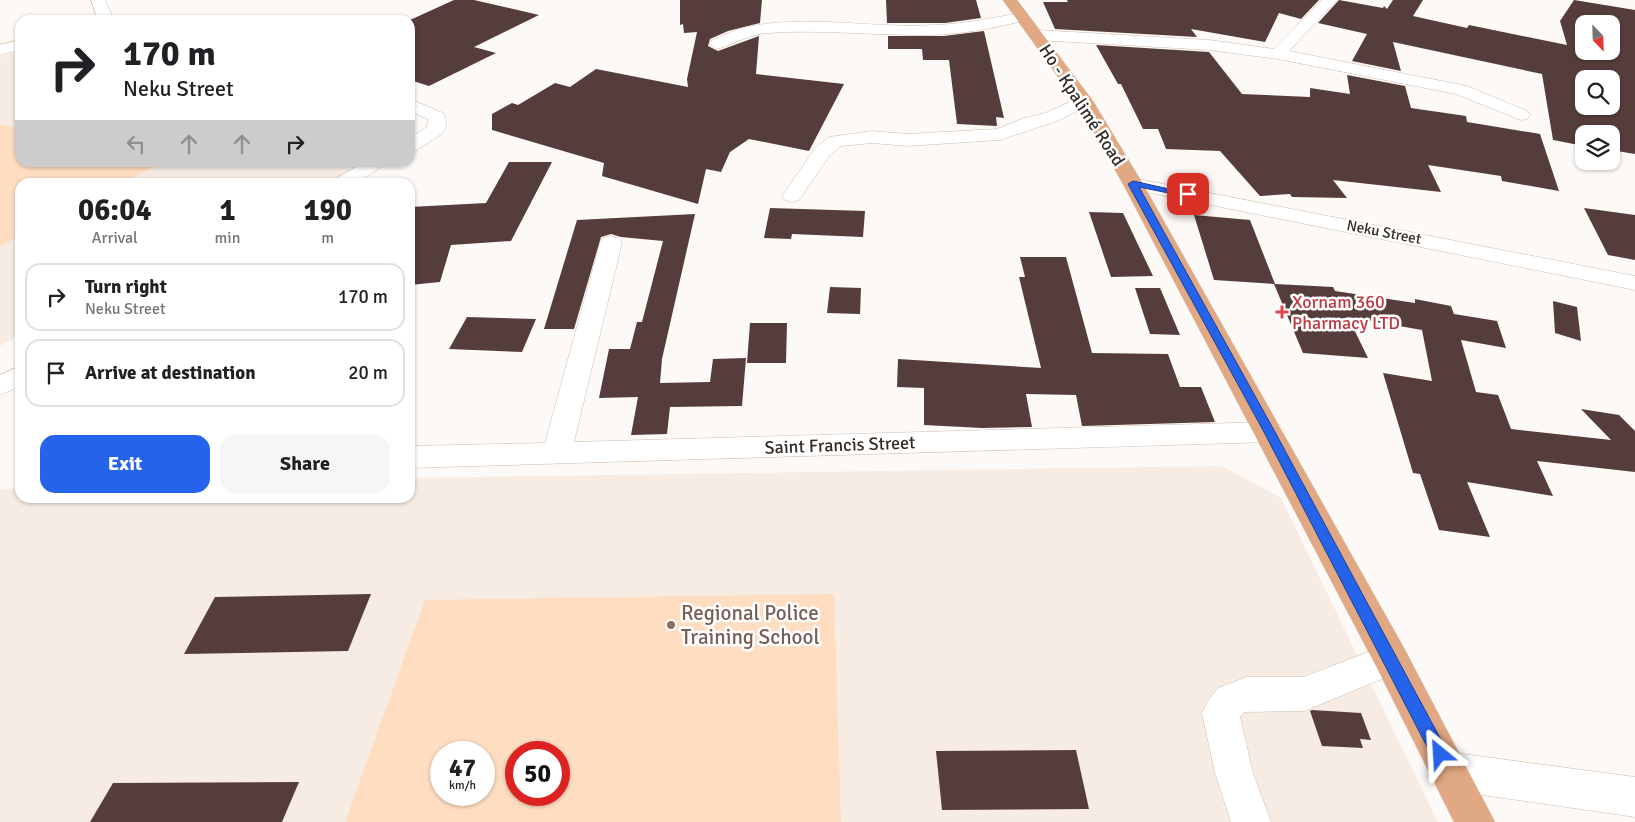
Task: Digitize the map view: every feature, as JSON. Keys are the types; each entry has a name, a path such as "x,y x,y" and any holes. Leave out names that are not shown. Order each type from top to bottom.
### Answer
{"main road":[{"name":"Ho - Kpalimé Road","path":"1023,17 1084,101 1133,184 1270,432 1475,822"}],"street":[{"path":"98,0 104,15"},
{"path":"1278,54 1330,0"},
{"path":"717,44 748,31 767,28 841,27 933,30 981,25 1023,17 1278,54 1461,90 1521,115"},
{"path":"0,50 15,46"},
{"path":"792,196 823,151 836,141 846,138 872,137 908,140 1000,134 1030,122 1051,117 1084,101"},
{"path":"415,106 436,117 436,129 415,143"},
{"path":"351,178 371,167"},
{"name":"Neku Street","path":"1133,184 1635,282"},
{"path":"557,453 611,243"},
{"path":"0,386 15,378"},
{"name":"Saint Francis Street","path":"415,457 1270,432"},
{"path":"1251,822 1234,773 1221,713 1231,700 1247,694 1304,694 1391,659"},
{"path":"1448,771 1635,797"}],"shaded area":[{"path":"15,52 15,167 359,167 338,178 15,178 15,338 0,346 0,57"},
{"path":"0,124 15,128 15,167 153,167 132,178 15,178 15,239 0,247"},
{"name":"Regional Police Training School","path":"1222,466 1281,498 1438,822 0,822 0,489 15,488 15,503 415,503 415,478"},
{"path":"834,594 841,822 345,822 425,600"}],"building":[{"path":"454,0 474,0 539,15 474,47 496,53 429,86 415,82 415,18"},
{"path":"680,0 762,0 760,23 728,31 710,39 708,46 718,51 759,36 756,74 844,84 809,151 749,139 730,152 721,172 706,169 698,204 602,176 604,163 492,130 492,114 512,103 518,105 555,83 570,87 596,69 688,87 687,79 697,32 684,33 683,24 680,25"},
{"path":"886,0 976,0 981,18 945,23 887,23"},
{"path":"1067,0 1319,0 1301,19 1279,13 1265,42 1191,29 1197,37 1055,29 1043,2 1068,2"},
{"path":"1339,0 1383,8 1384,6 1387,9 1393,0 1423,0 1413,16 1467,28 1469,25 1567,45 1560,21 1574,0 1635,10 1635,154 1620,152 1620,125 1575,125 1575,144 1553,140 1542,74 1393,42 1401,71 1352,61 1367,34 1318,23"},
{"path":"984,31 1004,118 996,117 997,126 957,124 949,60 923,60 922,49 888,49 888,36 944,36"},
{"path":"1096,45 1209,52 1242,94 1310,97 1310,88 1350,94 1347,75 1405,86 1411,108 1466,116 1467,122 1540,134 1559,191 1502,181 1501,176 1428,165 1441,192 1333,180 1347,198 1292,197 1290,194 1260,196 1220,151 1166,149 1158,129 1143,129 1121,84 1118,84"},
{"path":"509,162 552,162 511,241 451,245 440,282 415,284 415,207 486,203"},
{"path":"770,208 865,211 863,237 792,234 791,239 764,238"},
{"path":"1584,208 1635,215 1635,260 1608,255"},
{"path":"1089,212 1123,213 1153,276 1111,277"},
{"path":"695,214 662,359 660,383 710,382 713,359 746,358 742,406 670,407 667,434 631,435 638,397 599,398 609,349 630,349 637,322 642,322 663,241 621,237 611,234 601,237 574,329 544,329 577,220"},
{"path":"1194,215 1250,220 1275,284 1333,287 1335,291 1415,303 1415,299 1451,306 1454,314 1497,321 1506,348 1461,340 1476,392 1498,395 1511,429 1611,440 1581,409 1619,415 1635,431 1635,472 1537,461 1553,496 1467,482 1490,537 1439,530 1420,474 1413,473 1383,373 1432,381 1422,330 1348,317 1368,358 1303,353 1274,284 1214,280"},
{"path":"1020,257 1066,257 1092,353 1168,354 1180,387 1201,387 1215,422 1082,426 1076,395 1026,394 1032,427 982,428 924,425 924,388 897,387 898,359 1041,368 1019,277 1025,277"},
{"path":"830,287 861,288 860,314 827,313"},
{"path":"1135,288 1160,288 1180,335 1150,334"},
{"path":"1553,301 1577,307 1581,341 1555,333"},
{"path":"467,317 536,319 522,352 449,349"},
{"path":"750,323 787,323 786,363 747,363"},
{"path":"371,594 348,651 184,654 215,597"},
{"path":"1310,711 1361,713 1371,740 1360,739 1363,748 1322,746"},
{"path":"1076,750 1089,809 942,810 936,751"},
{"path":"299,782 282,822 90,822 113,783"}],"place":[{"name":"Xornam 360 Pharmacy LTD","path":"1282,312"},
{"name":"Regional Police Training School","path":"671,625"}],"route":[{"path":"1188,194 1133,184 1270,432 1440,754"}]}
